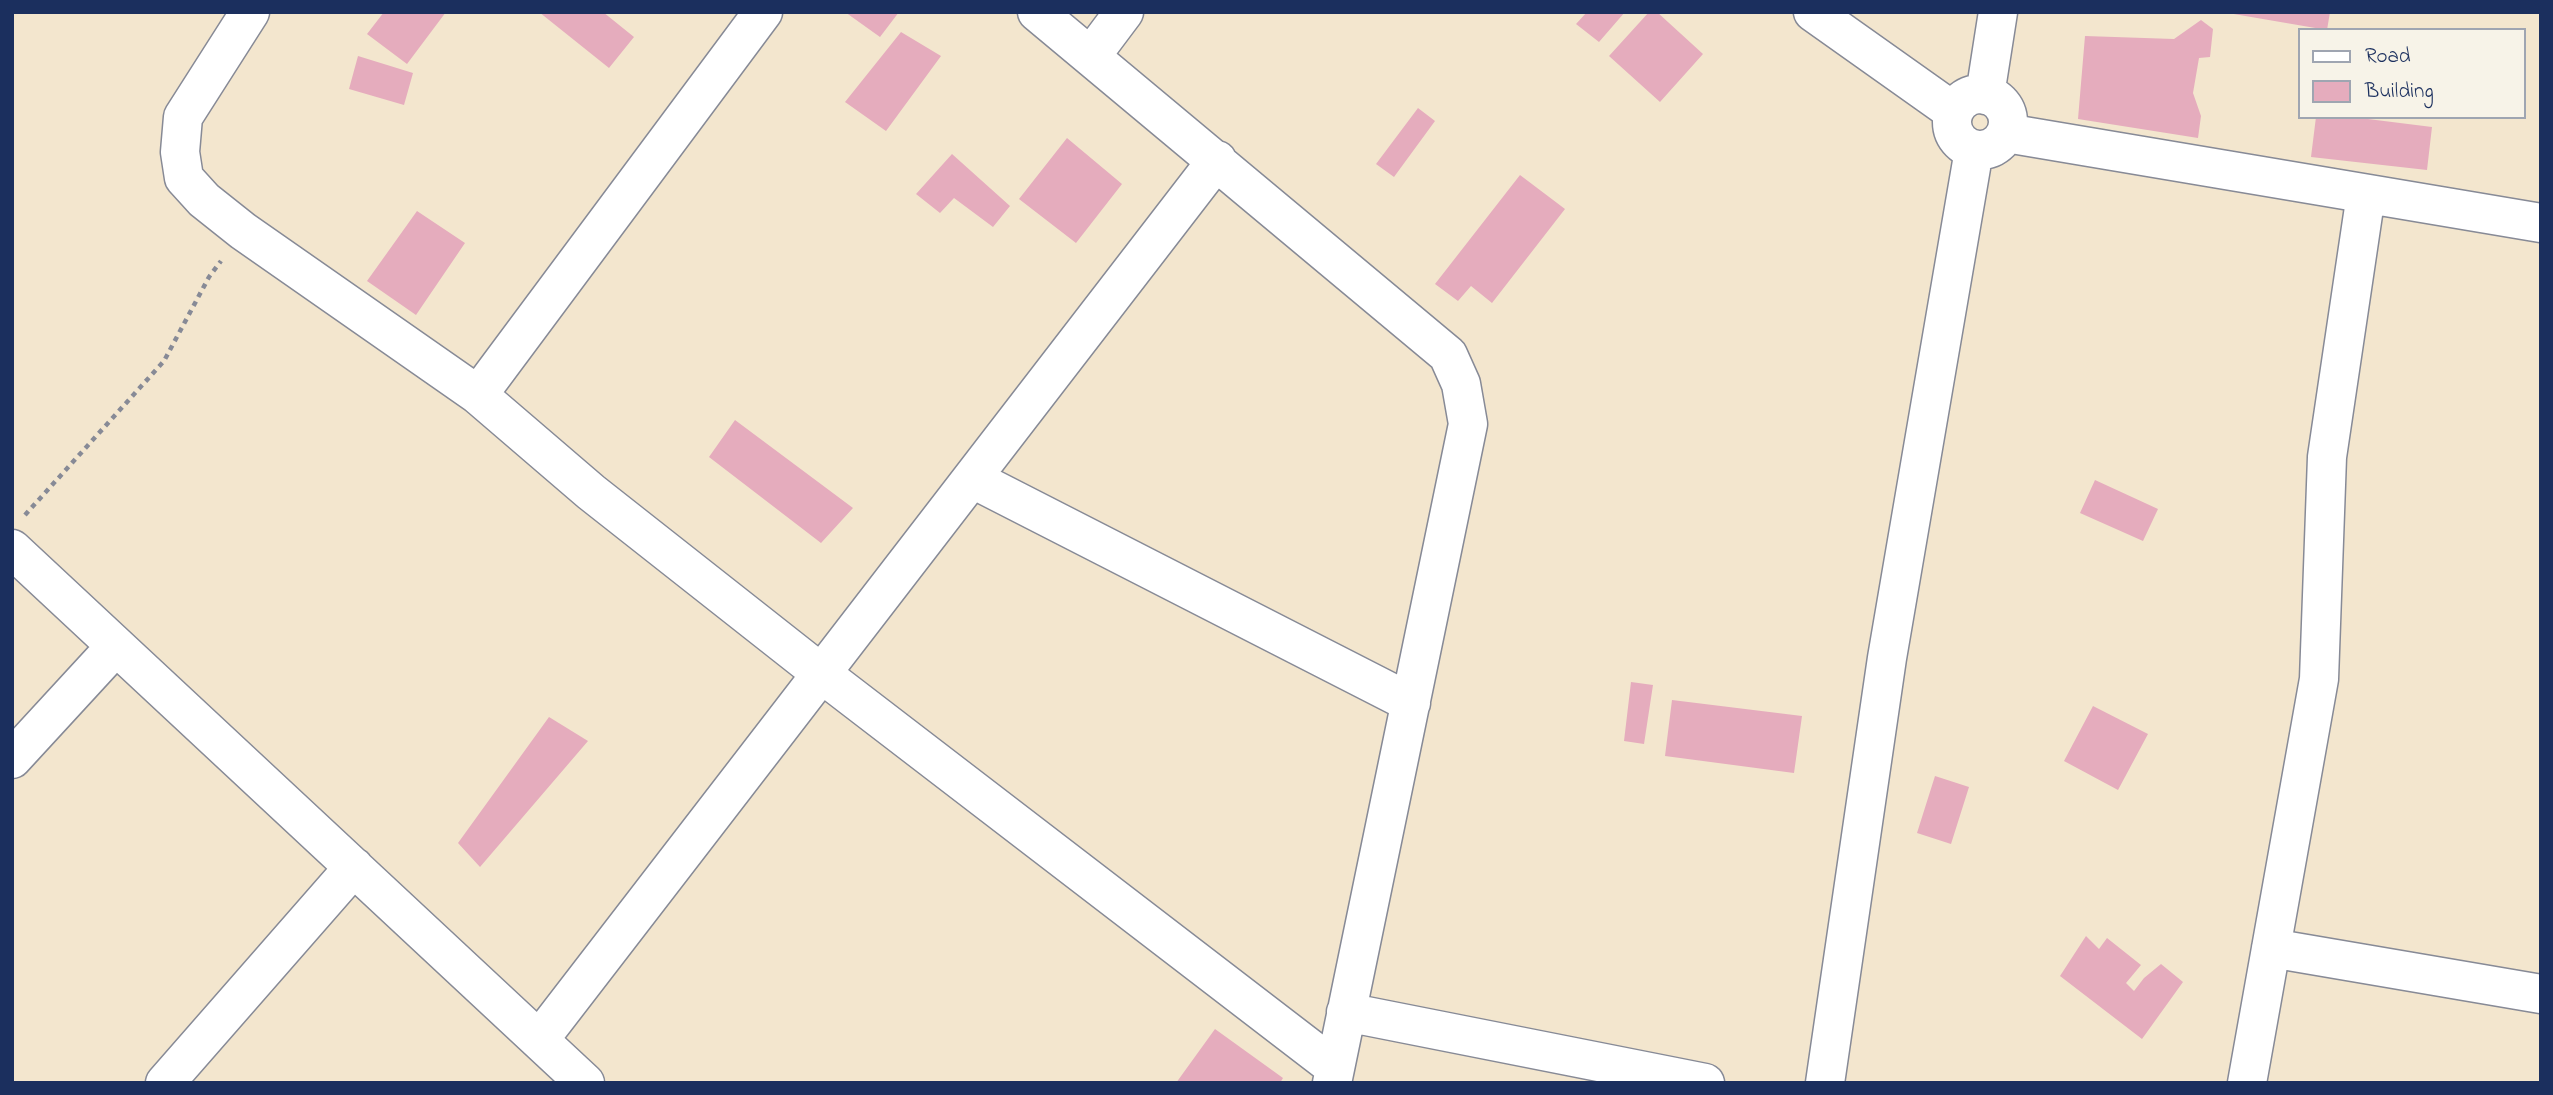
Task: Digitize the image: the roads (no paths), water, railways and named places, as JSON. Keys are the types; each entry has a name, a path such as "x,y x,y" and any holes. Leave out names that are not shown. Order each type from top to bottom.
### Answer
{"street":[{"path":"250,12 183,117 180,152 184,178 204,200 243,231 478,395 591,492 1333,1075 1468,424 1461,384 1448,355 1037,12"},
{"path":"478,395 763,12"},
{"path":"1091,56 1124,12"},
{"path":"1813,12 1969,103 1996,99 2005,109 2008,121 1990,142 1887,658 1825,1083"},
{"path":"1998,12 1969,103 1951,124 1955,136 1963,145 1990,142 2366,194 2541,223"},
{"path":"539,1040 1217,160"},
{"path":"2247,1083 2319,679 2327,457 2366,194"},
{"path":"972,479 1411,703"},
{"path":"17,534 117,646 585,1083"},
{"path":"12,758 117,646"},
{"path":"165,1083 354,867"},
{"path":"2271,948 2541,994"},
{"path":"1346,1012 1704,1083"}]}
